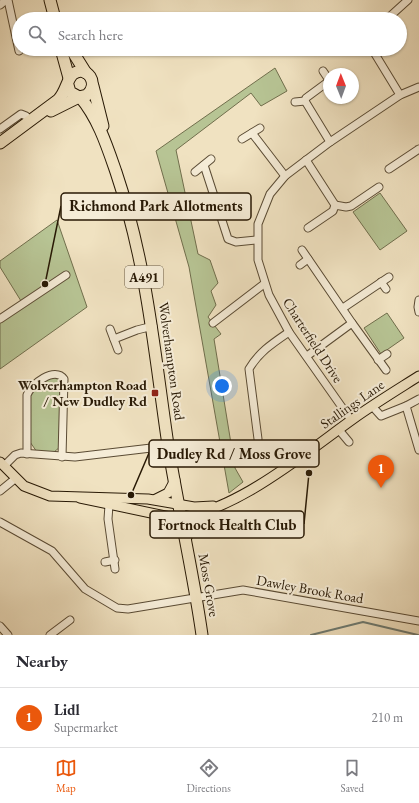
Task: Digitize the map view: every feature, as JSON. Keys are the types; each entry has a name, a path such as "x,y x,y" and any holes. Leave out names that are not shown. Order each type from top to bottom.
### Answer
{"highway":[{"path":"50,0 53,12"},
{"path":"62,56 70,92 79,97"},
{"path":"33,120 79,97 87,95 93,86 93,80 86,73 75,56"},
{"path":"0,143 62,97 68,82 76,72 86,73"},
{"name":"Wolverhampton Road","path":"93,86 105,140 134,231 153,326 168,446 182,518"},
{"name":"Wolverhampton Road","path":"79,97 90,108 105,140"},
{"name":"Moss Grove","path":"182,518 197,597 202,635"}],"main road":[{"name":"Stallings Lane","path":"182,518 206,512 220,506 256,486 317,447 351,420 419,376"},
{"path":"2,464 24,486 50,496 80,498 170,517 182,518"},
{"path":"155,499 168,493 175,480"},
{"name":"Stallings Lane","path":"80,498 155,499 194,507 220,506"},
{"path":"186,540 193,525 206,512"}],"street":[{"path":"0,5 7,0 12,21"},
{"path":"395,12 408,0"},
{"path":"376,56 400,95"},
{"path":"305,102 306,98 323,85"},
{"name":"Charterfield Drive","path":"351,420 308,356 289,332 264,284 258,260 258,224 270,194 285,176 330,142 400,95 419,87"},
{"path":"295,102 305,102"},
{"path":"305,102 330,142"},
{"path":"0,128 21,114 33,120"},
{"path":"242,139 260,128"},
{"path":"252,133 285,176"},
{"path":"389,169 419,149"},
{"path":"195,172 211,160"},
{"path":"306,160 335,205 346,207 351,206 379,187"},
{"path":"204,165 228,239 236,242 257,240"},
{"path":"308,228 333,211 335,205"},
{"path":"302,250 386,370"},
{"path":"300,265 308,259"},
{"path":"0,319 66,275"},
{"path":"343,308 389,277"},
{"path":"381,282 386,289"},
{"path":"213,323 264,284"},
{"path":"419,300 419,312"},
{"path":"308,356 352,323"},
{"path":"114,340 137,330 153,326"},
{"path":"110,329 118,350"},
{"path":"258,439 249,369 254,360 266,347 289,332"},
{"path":"378,360 388,354"},
{"path":"27,454 28,390 43,378 52,374 58,374 64,379 62,457"},
{"path":"372,406 381,416 419,399"},
{"path":"406,406 419,450"},
{"path":"339,430 349,442"},
{"path":"2,464 15,455 21,453 74,457 168,446"},
{"path":"0,491 16,478"},
{"path":"109,505 108,519 115,560 115,569"},
{"name":"Dawley Brook Road","path":"0,522 52,551 85,589 118,608 128,609 243,590 419,621"},
{"path":"105,562 115,560"},
{"path":"50,635 70,620"},
{"path":"0,626 8,635"}],"green space":[{"path":"275,68 287,91 261,106 251,93 176,150 198,254 210,260 218,283 211,291 216,305 208,317 221,334 214,339 235,468 243,482 229,493 189,267 156,151"},
{"path":"380,193 407,231 380,250 353,212"},
{"path":"57,220 87,307 0,369 0,317 21,301 0,267 0,261"},
{"path":"387,313 404,338 381,354 364,328"},
{"path":"61,377 60,447 54,452 37,452 30,442 30,393 48,378"}],"waterway":[{"path":"311,635 363,622 418,635"}],"place":[{"name":"Richmond Park Allotments","path":"45,284"},
{"name":"Wolverhampton Road / New Dudley Rd","path":"155,393"},
{"name":"Fortnock Health Club","path":"309,473"},
{"name":"Lidl","path":"381,488"},
{"name":"Dudley Rd / Moss Grove","path":"131,495"}]}
